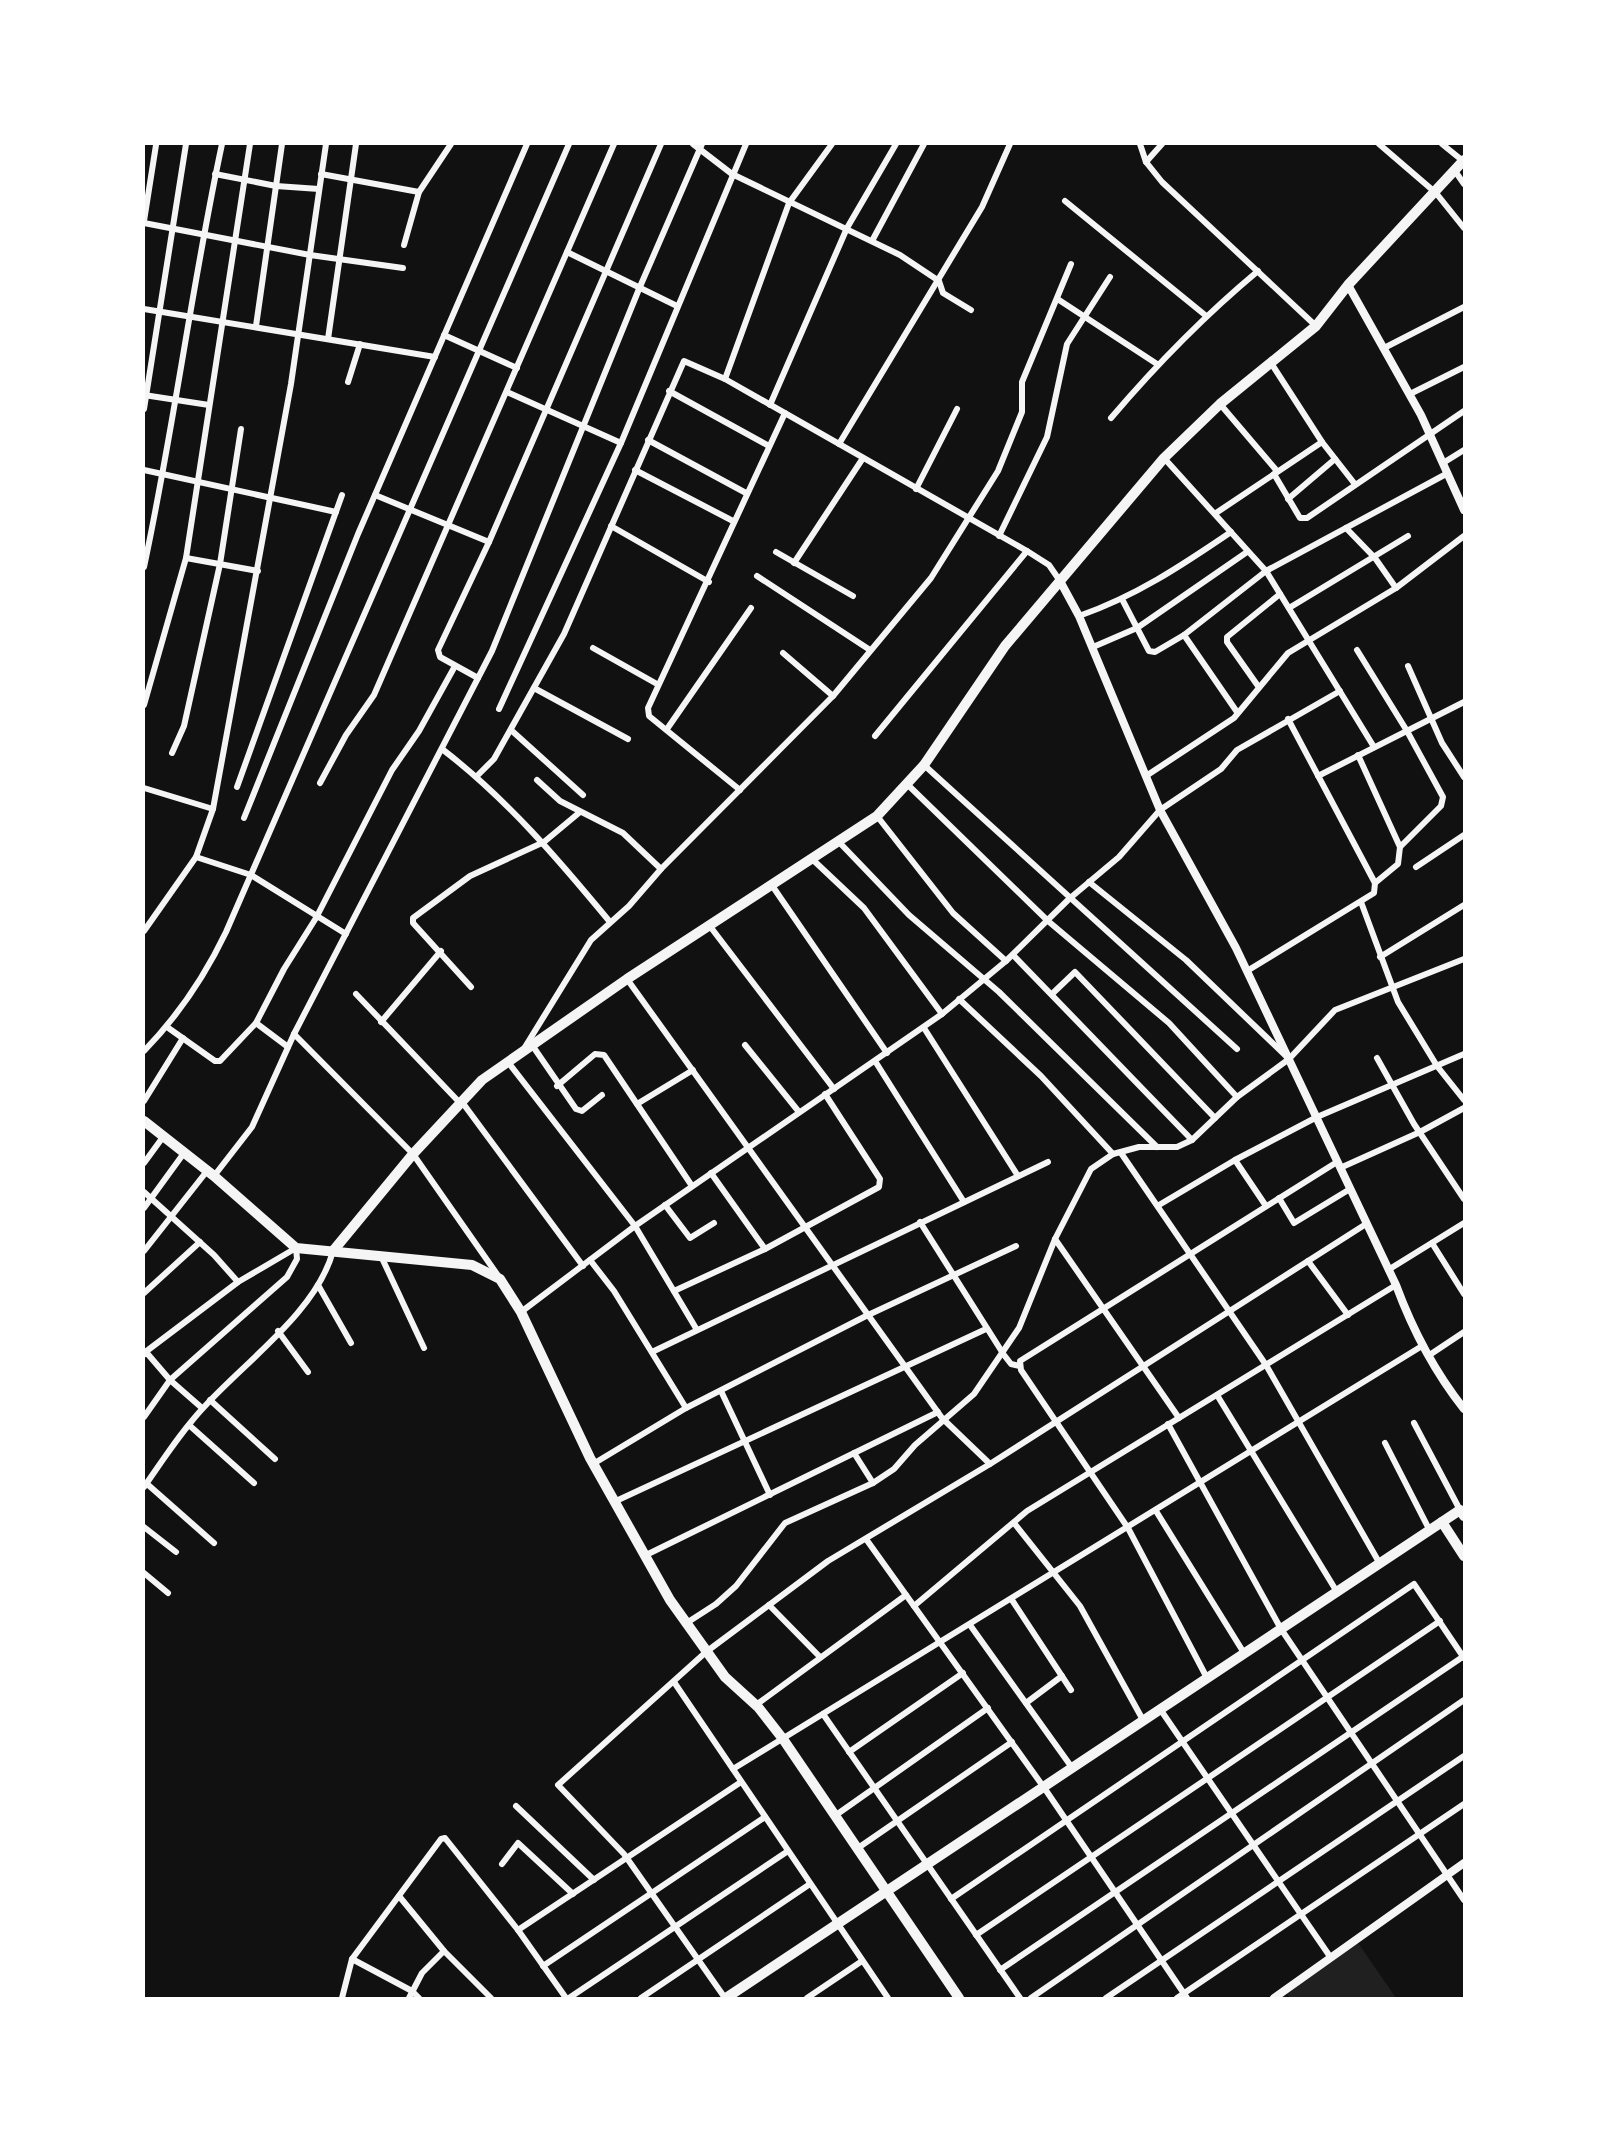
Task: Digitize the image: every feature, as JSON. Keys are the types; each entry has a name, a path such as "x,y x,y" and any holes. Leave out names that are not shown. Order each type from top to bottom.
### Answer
{"main road":[{"path":"333,1251 413,1154 482,1080 627,979 877,816 924,765 1005,646 1164,458 1220,404 1316,326 1348,285 1464,161"},
{"path":"144,1121 210,1173 296,1248 472,1265 500,1279 521,1312 593,1464 685,1624 725,1677 756,1705 783,1739 959,1998"},
{"path":"726,1998 1442,1522 1463,1511"},
{"path":"1442,1522 1465,1556"}],"street":[{"path":"144,409 186,144"},
{"path":"144,567 164,475 203,235 222,144"},
{"path":"144,705 186,558 232,242 250,144"},
{"path":"256,326 282,144"},
{"path":"144,931 196,857 213,810 299,334 326,144"},
{"path":"328,339 356,144"},
{"path":"404,246 419,192 451,144"},
{"path":"244,818 375,495 527,144"},
{"path":"144,1051 167,1027 203,980 569,144"},
{"path":"320,783 346,735 374,695 614,144"},
{"path":"478,678 440,657 438,650 489,542 661,144"},
{"path":"693,144 701,146 732,174 789,204 847,228 900,255 939,281 943,293 971,310"},
{"path":"499,709 621,443 746,144"},
{"path":"724,379 789,204 832,144"},
{"path":"770,405 847,228 896,144"},
{"path":"873,241 924,144"},
{"path":"839,444 982,207 1010,144"},
{"path":"1140,144 1146,162 1162,182 1316,326"},
{"path":"1146,162 1162,144"},
{"path":"1378,144 1436,193 1465,228"},
{"path":"1442,144 1464,161"},
{"path":"156,145 144,222 310,256 403,268"},
{"path":"144,1251 252,1127 294,1034 478,678 701,146"},
{"path":"1455,171 1465,184"},
{"path":"215,174 276,186 319,189"},
{"path":"321,174 419,192"},
{"path":"1065,201 1205,315"},
{"path":"567,252 677,306"},
{"path":"522,1051 591,940 834,695 931,578 970,520 1013,438 1022,412 1022,382 1059,300 1071,264"},
{"path":"1111,418 1157,363 1205,315 1258,271"},
{"path":"999,536 1047,438 1067,344 1084,314 1111,277"},
{"path":"1348,285 1386,347 1465,510"},
{"path":"1059,300 1157,363"},
{"path":"1386,347 1465,307"},
{"path":"144,309 435,357"},
{"path":"444,335 517,368"},
{"path":"348,382 360,344"},
{"path":"477,776 494,759 564,634 684,361 724,379 785,413 1049,565 1079,616 1160,810 1247,971 1396,1285 1422,1346 1465,1409"},
{"path":"1271,363 1322,442 1354,483"},
{"path":"1410,394 1465,367"},
{"path":"669,391 769,446"},
{"path":"507,392 621,443"},
{"path":"145,395 209,405"},
{"path":"1220,404 1276,472 1288,499 1304,519 1465,411"},
{"path":"916,489 957,409"},
{"path":"740,790 648,713 657,684 709,582 733,521 785,413"},
{"path":"172,753 184,726 220,564 241,429"},
{"path":"648,440 746,493"},
{"path":"1216,513 1322,442"},
{"path":"1443,463 1465,450"},
{"path":"794,563 863,458"},
{"path":"1164,458 1266,571 1374,747"},
{"path":"1288,499 1335,459"},
{"path":"144,470 336,512"},
{"path":"635,470 733,521"},
{"path":"1123,600 1152,653 1184,635 1266,571 1448,473"},
{"path":"237,787 342,495"},
{"path":"375,495 489,542"},
{"path":"611,526 709,582"},
{"path":"1346,528 1375,558 1396,588"},
{"path":"1079,616 1123,600 1163,579 1231,532"},
{"path":"1289,608 1408,536"},
{"path":"1146,776 1234,718 1288,653 1396,588 1465,536"},
{"path":"874,736 1027,551"},
{"path":"776,552 853,596"},
{"path":"1093,648 1137,628 1247,552"},
{"path":"186,558 258,571"},
{"path":"757,576 870,650"},
{"path":"1258,686 1227,642 1227,637 1280,594"},
{"path":"667,729 751,608"},
{"path":"1184,635 1237,712"},
{"path":"593,648 657,684"},
{"path":"1357,650 1407,731 1444,802 1400,847"},
{"path":"783,653 834,695"},
{"path":"167,1027 220,1061 256,1023 284,969 316,918 392,770 419,731 455,666"},
{"path":"1408,666 1442,743 1465,777"},
{"path":"534,688 628,739"},
{"path":"521,1312 746,1147 924,1028 1006,961 1069,899 1119,857 1160,810 1221,769 1237,750 1340,691"},
{"path":"1318,776 1465,702"},
{"path":"1288,719 1376,883"},
{"path":"511,730 583,795"},
{"path":"442,749 477,776 544,842 610,922"},
{"path":"1247,971 1374,893 1376,883 1398,864 1400,847 1358,755"},
{"path":"924,765 1237,1049"},
{"path":"537,780 560,801 623,833 661,869"},
{"path":"908,785 1048,921 1169,1023 1237,1097"},
{"path":"144,788 213,810"},
{"path":"471,987 413,923 413,918 470,876 544,842 580,812"},
{"path":"877,816 953,913 1006,961"},
{"path":"1416,867 1465,835"},
{"path":"838,841 909,915 1063,1052 1157,1147"},
{"path":"196,857 251,875 316,918 346,934"},
{"path":"811,858 864,908 942,1014"},
{"path":"1089,882 1186,960 1289,1059"},
{"path":"771,884 887,1053"},
{"path":"1361,902 1391,987 1437,1066 1465,1100"},
{"path":"1380,957 1465,905"},
{"path":"709,925 834,1089"},
{"path":"381,1022 440,951"},
{"path":"1013,954 1192,1140"},
{"path":"685,1624 716,1604 736,1586 785,1523 873,1483 946,1422 974,1394 1004,1355 1019,1328 1055,1239 1091,1169 1113,1154 1139,1147 1177,1147 1192,1140 1237,1097 1289,1059 1335,1010 1465,959"},
{"path":"1052,994 1075,972 1215,1118"},
{"path":"627,979 746,1147 806,1226 904,1367 946,1422 990,1464"},
{"path":"356,994 462,1103 583,1266"},
{"path":"959,999 1041,1076 1113,1154"},
{"path":"256,1023 288,1047"},
{"path":"924,1028 1018,1176"},
{"path":"294,1034 413,1154 500,1279"},
{"path":"144,1101 183,1038"},
{"path":"531,1044 556,1086 579,1111 601,1095"},
{"path":"745,1045 799,1112"},
{"path":"556,1086 595,1054 604,1055 692,1186"},
{"path":"1159,1205 1235,1160 1317,1117 1465,1054"},
{"path":"1377,1058 1420,1132 1465,1199"},
{"path":"875,1061 964,1202"},
{"path":"508,1062 635,1226 697,1330"},
{"path":"637,1104 693,1070"},
{"path":"674,1291 765,1249 881,1184 825,1094"},
{"path":"1207,1678 1128,1528 1054,1423 1020,1366 1020,1361 1279,1198 1339,1165 1420,1132 1465,1108"},
{"path":"144,1163 163,1137"},
{"path":"144,1208 184,1153"},
{"path":"1121,1153 1266,1365 1380,1564"},
{"path":"1235,1160 1266,1206"},
{"path":"652,1352 1048,1162"},
{"path":"711,1173 765,1249"},
{"path":"1279,1198 1294,1223 1350,1189"},
{"path":"144,1192 200,1242 237,1282"},
{"path":"665,1205 690,1238 714,1223"},
{"path":"920,1222 1004,1355 1012,1364 1020,1366"},
{"path":"1388,1270 1465,1223"},
{"path":"726,1998 627,1858 558,1785 706,1652 828,1561 990,1464 1366,1224"},
{"path":"1055,1239 1104,1306 1179,1418"},
{"path":"144,1293 200,1242"},
{"path":"1432,1243 1465,1294"},
{"path":"593,1464 686,1408 866,1316 1016,1246"},
{"path":"144,1417 170,1380 287,1277 297,1259 296,1248 237,1282 144,1354 170,1380 202,1408"},
{"path":"214,1543 145,1485 202,1408 278,1331 318,1285 327,1273 333,1251"},
{"path":"382,1256 424,1348"},
{"path":"590,1259 686,1408"},
{"path":"1308,1261 1348,1315"},
{"path":"318,1285 351,1343"},
{"path":"914,1606 1027,1511 1396,1285"},
{"path":"616,1501 986,1329"},
{"path":"278,1331 308,1372"},
{"path":"1428,1356 1465,1332"},
{"path":"733,1769 1422,1346"},
{"path":"721,1391 769,1495"},
{"path":"1217,1395 1254,1450 1337,1592"},
{"path":"210,1400 275,1459"},
{"path":"644,1556 938,1412"},
{"path":"1414,1423 1463,1511"},
{"path":"1168,1424 1281,1629 1465,1900"},
{"path":"189,1425 254,1482"},
{"path":"1385,1443 1430,1531"},
{"path":"854,1453 873,1483"},
{"path":"1156,1511 1244,1653"},
{"path":"1014,1523 1080,1606 1143,1720"},
{"path":"144,1527 176,1552"},
{"path":"866,1539 1045,1788 1186,1996"},
{"path":"144,1573 168,1593"},
{"path":"951,1899 1414,1584 1440,1621 1464,1657 1000,1970"},
{"path":"756,1705 906,1595"},
{"path":"1012,1600 1071,1689"},
{"path":"768,1605 820,1657"},
{"path":"976,1935 1440,1621"},
{"path":"970,1625 1073,1769"},
{"path":"849,1752 963,1674"},
{"path":"1026,1703 1062,1676"},
{"path":"674,1682 887,1998"},
{"path":"1031,1998 1465,1700"},
{"path":"836,1815 988,1708"},
{"path":"1160,1709 1331,1958"},
{"path":"823,1714 1020,1998"},
{"path":"858,1848 1012,1742"},
{"path":"1106,1998 1465,1756"},
{"path":"518,1930 741,1782"},
{"path":"1177,1998 1186,1996 1465,1804"},
{"path":"516,1806 594,1880"},
{"path":"544,1966 765,1817"},
{"path":"342,1998 352,1959 441,1839 445,1838 568,1998 788,1851"},
{"path":"502,1864 518,1843 573,1894"},
{"path":"1274,1998 1465,1863"},
{"path":"641,1998 810,1884"},
{"path":"399,1896 444,1951 491,1998"},
{"path":"409,1998 422,1973 444,1951"},
{"path":"352,1959 412,1991 419,1998"},
{"path":"807,1998 862,1961"}],"shaded area":[{"path":"1356,1940 1396,1998 1290,1998 1285,1991"}]}
